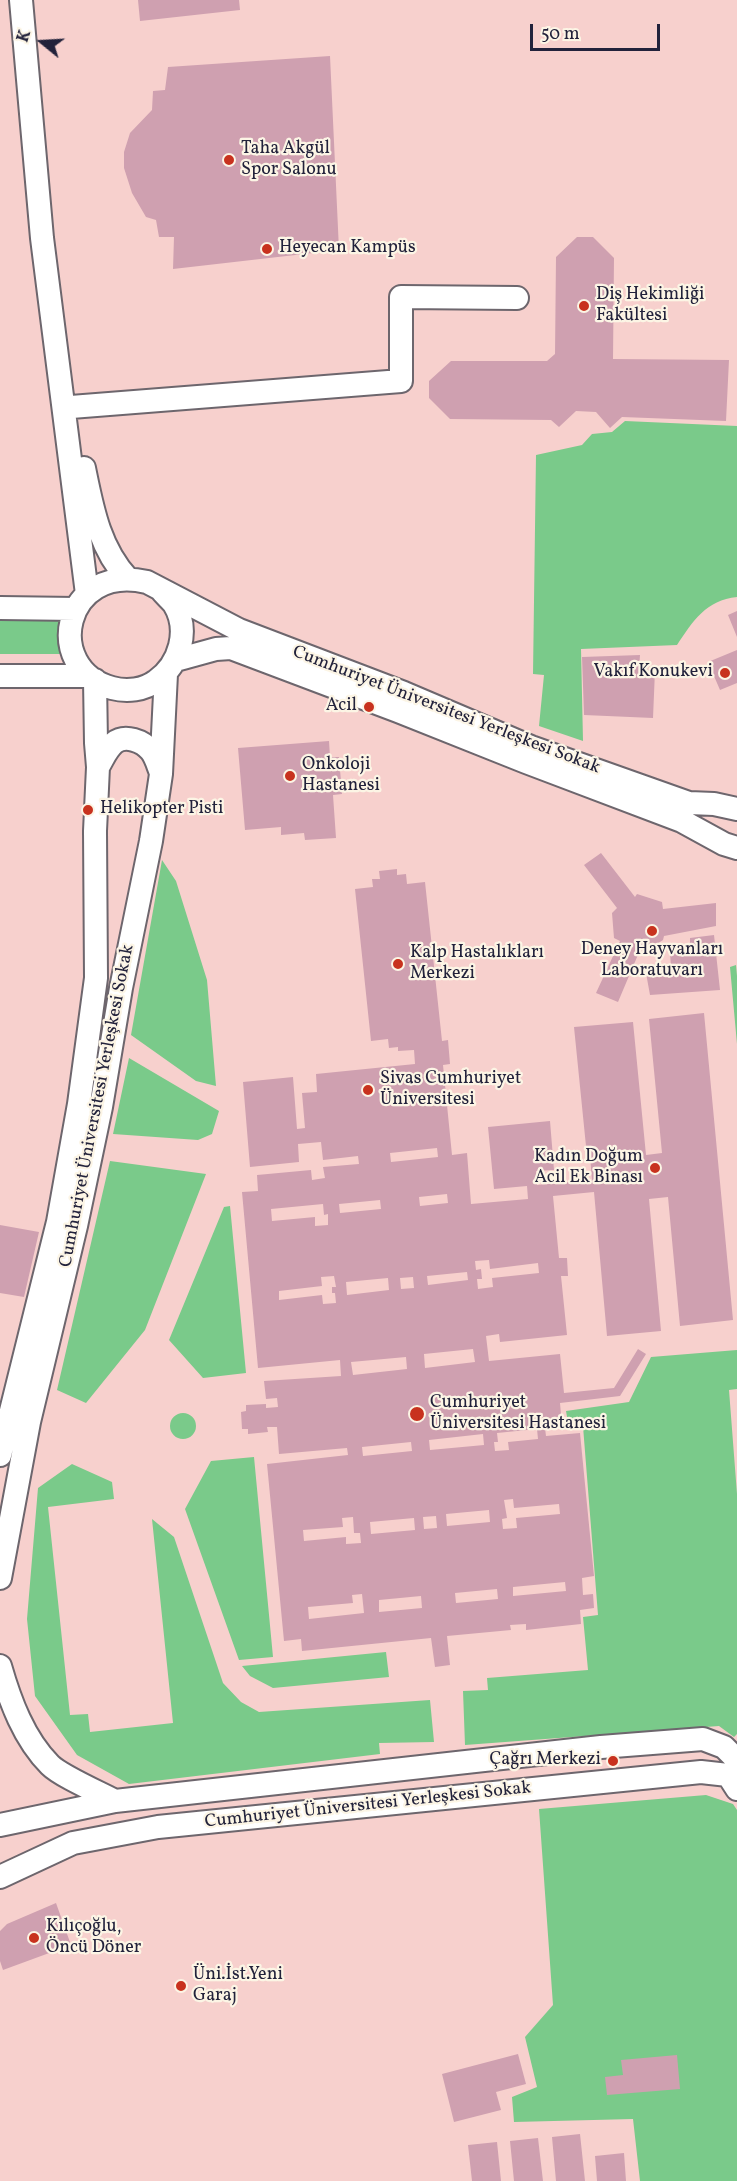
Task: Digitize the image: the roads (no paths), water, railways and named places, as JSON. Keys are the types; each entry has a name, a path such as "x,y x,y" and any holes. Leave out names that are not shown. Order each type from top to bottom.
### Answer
{"street":[{"name":"Cumhuriyet Üniversitesi Yerleşkesi Sokak","path":"21,0 42,238 58,362 81,602"},
{"path":"71,407 401,381 401,297 517,298"},
{"name":"Cumhuriyet Üniversitesi Yerleşkesi Sokak","path":"58,362 78,430 84,469 101,536 109,555 128,579"},
{"name":"Cumhuriyet Üniversitesi Yerleşkesi Sokak","path":"737,808 689,803 544,752 404,693 239,630 147,582 115,579 100,585 81,602 70,626 71,645 77,662 91,678 102,686 119,690 136,690 152,684 171,667 216,649 231,648 682,821 724,844 737,848"},
{"name":"Cumhuriyet Üniversitesi Yerleşkesi Sokak","path":"0,1578 29,1422 76,1227 101,1107 151,841 161,774 171,667 182,642 181,623 174,605 161,590"},
{"path":"0,608 81,602"},
{"path":"0,676 91,678"},
{"name":"Cumhuriyet Üniversitesi Yerleşkesi Sokak","path":"0,1455 58,1222 79,1104 96,978 95,831 98,767 91,678"},
{"path":"98,767 108,749 116,741 128,739 141,742 152,752 161,774"},
{"path":"0,1666 8,1695 28,1737 51,1766 115,1801"},
{"name":"Cumhuriyet Üniversitesi Yerleşkesi Sokak","path":"0,1825 115,1801 601,1747 703,1739 724,1747 737,1760"},
{"name":"Cumhuriyet Üniversitesi Yerleşkesi Sokak","path":"0,1877 73,1843 158,1827 700,1772 728,1775 737,1789"}],"place":[{"name":"Taha Akgül Spor Salonu","path":"229,160"},
{"name":"Heyecan Kampüs","path":"267,249"},
{"name":"Diş Hekimliği Fakültesi","path":"584,306"},
{"name":"Vakıf Konukevi","path":"725,673"},
{"name":"Acil","path":"369,707"},
{"name":"Onkoloji Hastanesi","path":"290,776"},
{"name":"Helikopter Pisti","path":"88,810"},
{"name":"Deney Hayvanları Laboratuvarı","path":"652,931"},
{"name":"Kalp Hastalıkları Merkezi","path":"398,964"},
{"name":"Sivas Cumhuriyet Üniversitesi","path":"368,1090"},
{"name":"Kadın Doğum Acil Ek Binası","path":"655,1168"},
{"name":"Cumhuriyet Üniversitesi Hastanesi","path":"417,1414"},
{"name":"Çağrı Merkezi","path":"613,1761"},
{"name":"Kılıçoğlu, Öncü Döner","path":"34,1938"},
{"name":"Üni.İst.Yeni Garaj","path":"181,1986"}]}
